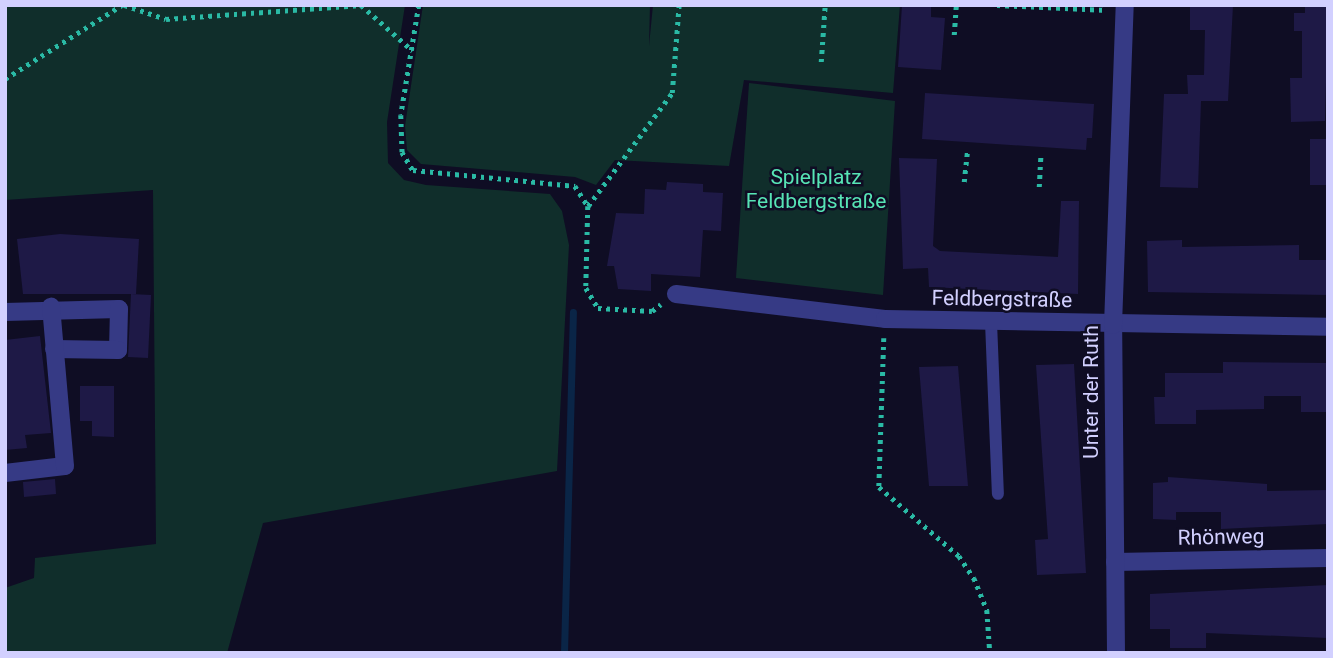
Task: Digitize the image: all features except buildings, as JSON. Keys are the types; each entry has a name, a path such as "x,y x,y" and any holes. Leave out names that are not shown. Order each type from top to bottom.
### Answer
{"street":[{"name":"Unter der Ruth","path":"1116,653 1113,325 1125,8"},
{"name":"Feldbergstraße","path":"676,294 885,319 1328,327"},
{"path":"5,312 51,307 119,309 118,350 54,348"},
{"path":"5,473 65,466 51,307"},
{"name":"Rhönweg","path":"1115,562 1328,558"}],"lane":[{"path":"991,322 998,494"}],"path":[{"path":"5,79 123,5 166,19 361,5 413,51"},
{"path":"419,5 401,116 402,152 412,170 540,178 575,186 589,206"},
{"path":"676,294 652,311 598,308 586,288 589,206 672,93 679,5"},
{"path":"821,62 825,5"},
{"path":"954,35 956,5"},
{"path":"997,5 1125,8"},
{"path":"964,182 967,152"},
{"path":"1039,187 1041,153"},
{"path":"885,319 879,487 966,567 987,610 990,653"}],"green space":[{"path":"405,5 387,122 388,163 404,180 426,185 550,194 562,211 569,245 557,471 263,523 227,653 5,653 5,588 34,578 35,558 156,544 153,190 5,200 5,6"},
{"path":"423,5 650,5 649,46 653,5 900,5 893,93 744,80 729,166 615,160 596,185 575,177 421,164 407,150 405,126"},
{"name":"Spielplatz Feldbergstraße","path":"749,83 895,101 883,295 736,278"}],"waterway":[{"path":"564,653 573,312"}]}
